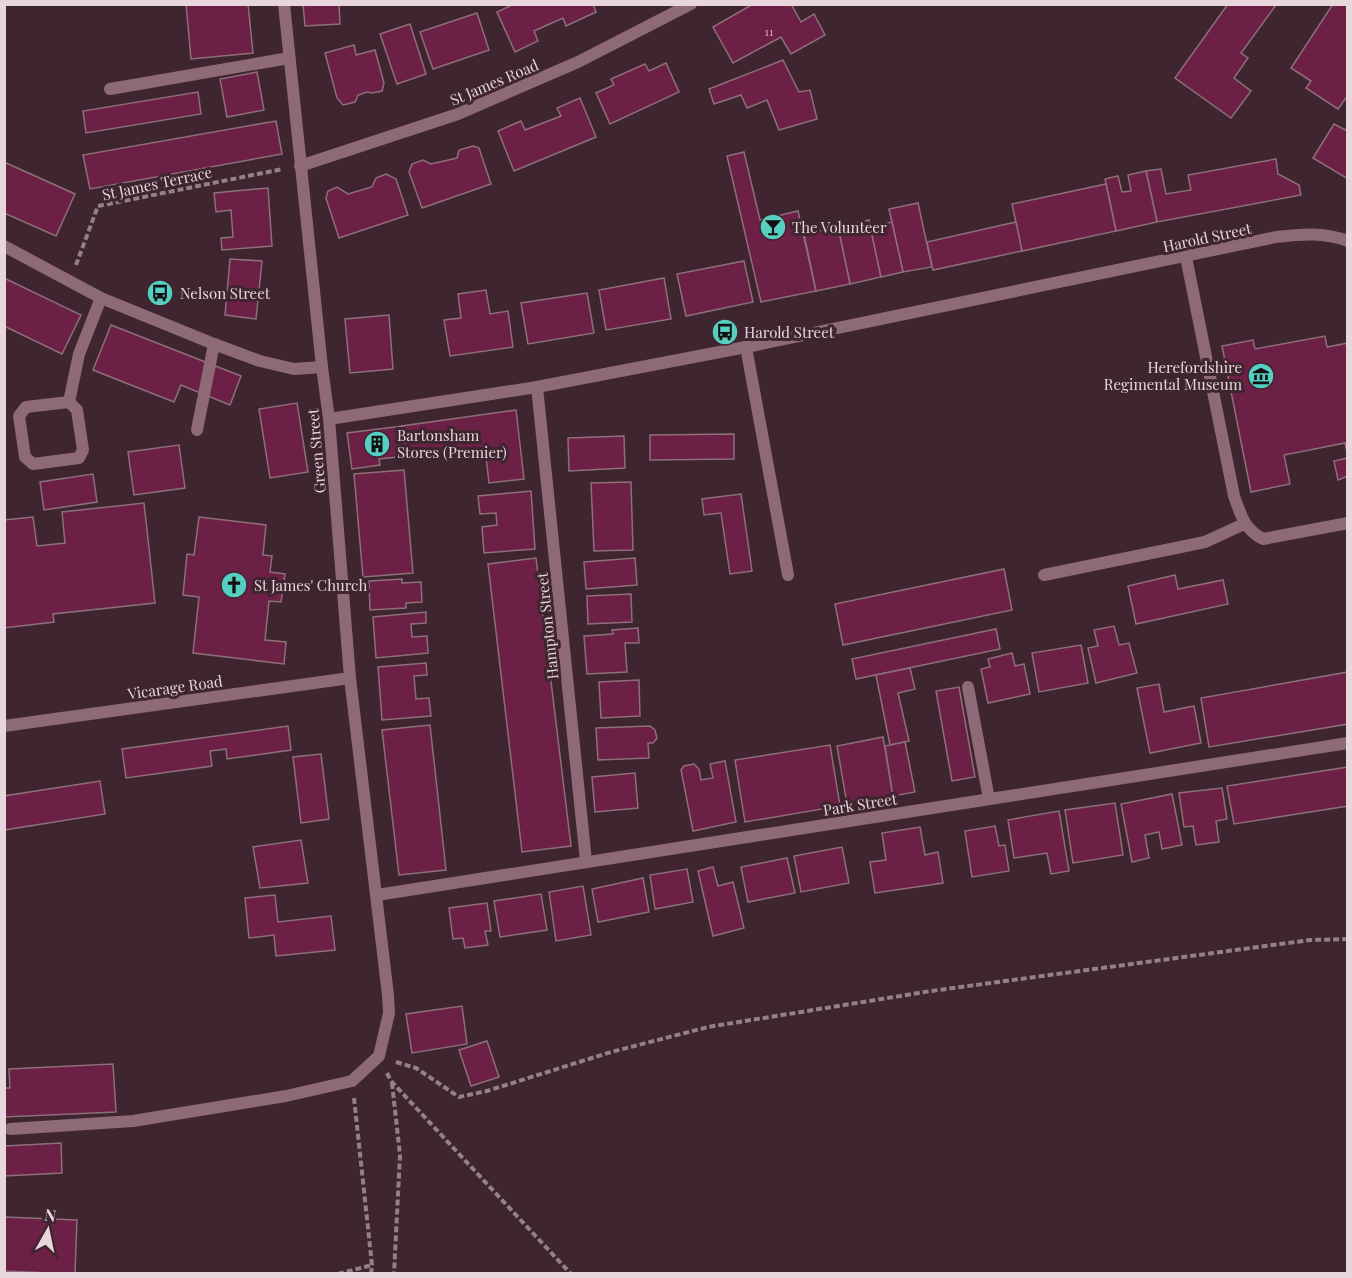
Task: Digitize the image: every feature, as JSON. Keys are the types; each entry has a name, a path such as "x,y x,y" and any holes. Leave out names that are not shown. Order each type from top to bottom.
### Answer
{"street":[{"name":"Green Street","path":"284,4 329,419 350,678 377,895 388,1013 379,1056"},
{"name":"St James Road","path":"300,166 458,114 578,62 691,4"},
{"path":"110,89 289,58"},
{"name":"Harold Street","path":"329,419 537,387 746,347 1276,237 1306,233 1332,235 1347,241"},
{"path":"4,246 101,298 214,344 260,361 294,369 322,367"},
{"path":"1186,257 1232,485 1244,524 1251,533 1263,539 1347,523"},
{"path":"69,402 79,354 101,298"},
{"path":"197,430 214,344"},
{"path":"746,347 788,575"},
{"name":"Hampton Street","path":"537,387 586,861"},
{"path":"69,402 77,410 83,450 79,458 33,464 25,457 19,416 26,407 69,402"},
{"path":"1044,575 1205,542 1244,524"},
{"name":"Vicarage Road","path":"4,726 350,678"},
{"path":"968,687 989,799"},
{"name":"Park Street","path":"377,895 1347,743"},
{"path":"7,1129 133,1121 286,1096 352,1081 379,1056"}],"path":[{"name":"St James Terrace","path":"70,282 98,206 300,166"},
{"path":"379,1056 416,1068 459,1097 487,1091 610,1052 708,1027 943,989 1310,940 1347,939"},
{"path":"379,1056 392,1081 571,1274"},
{"path":"352,1081 372,1265 371,1274"},
{"path":"392,1081 400,1155 394,1274"},
{"path":"338,1274 372,1265"}],"building":[{"path":"186,4 248,4 253,53 191,59"},
{"path":"303,4 339,4 340,24 305,26"},
{"path":"514,4 593,4 596,12 566,26 563,18 534,31 538,41 515,52 497,12"},
{"path":"753,4 791,4 801,22 814,14 825,35 791,54 781,37 733,63 713,27"},
{"path":"1228,4 1276,5 1241,53 1248,58 1234,78 1251,91 1231,118 1175,78"},
{"path":"1333,4 1344,4 1348,7 1348,95 1338,109 1306,88 1311,81 1291,68"},
{"path":"477,13 489,50 433,69 420,32"},
{"path":"410,24 426,74 397,84 380,34"},
{"path":"354,45 356,55 375,50 384,83 382,91 358,95 355,102 343,105 337,98 325,53"},
{"path":"783,60 799,92 810,90 817,119 779,130 767,100 747,108 741,95 714,104 709,89"},
{"path":"666,63 679,92 610,124 596,93 614,85 611,79 645,64 649,71"},
{"path":"257,72 264,110 227,117 220,79"},
{"path":"198,92 201,114 86,133 83,111"},
{"path":"580,98 596,137 514,171 498,131 521,121 525,130 561,116 557,108"},
{"path":"276,121 282,154 90,189 83,155"},
{"path":"1334,124 1345,130 1348,126 1348,179 1313,158"},
{"path":"473,146 479,148 491,184 422,208 409,172 412,164 423,160 431,164 457,158 459,150"},
{"name":"The Volunteer","path":"744,152 760,220 798,211 816,291 761,302 727,156"},
{"path":"1276,159 1278,174 1299,185 1301,195 1157,222 1146,171 1161,169 1166,194 1191,190 1188,175"},
{"path":"4,162 75,194 56,236 4,213"},
{"path":"1146,171 1157,222 1116,231 1105,179 1118,176 1122,192 1131,191 1128,175"},
{"path":"386,174 396,179 408,215 339,238 326,198 328,191 337,187 348,194 372,187 376,178"},
{"path":"1106,184 1116,231 1022,251 1012,204"},
{"path":"268,188 272,246 222,250 221,238 233,237 231,210 216,212 214,193"},
{"path":"918,203 932,267 903,272 889,209"},
{"path":"869,220 881,277 850,284 838,227"},
{"path":"892,222 903,272 881,277 870,226"},
{"path":"1016,222 1022,251 933,270 927,242"},
{"path":"838,227 850,284 816,291 804,234"},
{"path":"230,259 262,261 256,319 225,315"},
{"path":"744,261 753,302 686,316 677,274"},
{"path":"4,278 81,315 62,354 4,326"},
{"path":"664,278 671,319 606,330 599,290"},
{"path":"486,290 490,314 508,311 513,347 450,356 444,320 461,318 458,294"},
{"path":"587,293 594,333 528,344 521,303"},
{"path":"389,315 393,369 350,373 345,319"},
{"path":"111,325 241,376 230,405 181,385 174,402 93,370"},
{"path":"1325,336 1327,347 1348,343 1348,457 1345,443 1284,455 1290,484 1251,492 1222,346 1253,340 1255,349"},
{"path":"297,403 308,472 270,478 259,409"},
{"path":"516,410 524,479 489,483 485,448 407,456 402,426"},
{"name":"Bartonsham Stores (Premier)","path":"402,426 407,456 379,459 380,465 352,469 347,433"},
{"path":"734,434 734,459 650,460 650,435"},
{"path":"624,436 625,468 569,471 568,438"},
{"path":"179,445 185,488 134,495 128,452"},
{"path":"1348,458 1348,476 1338,480 1334,461"},
{"path":"404,470 413,573 363,577 354,474"},
{"path":"93,474 97,502 44,510 40,482"},
{"path":"631,482 633,550 594,551 591,483"},
{"path":"531,491 535,549 484,553 482,527 497,525 496,513 480,514 478,496"},
{"path":"741,494 752,571 730,574 721,513 704,515 702,499"},
{"path":"144,503 155,603 53,614 54,622 4,628 4,520 33,517 37,546 65,543 62,512"},
{"name":"St James' Church","path":"199,517 266,525 263,555 272,556 270,572 285,574 281,602 269,601 265,640 286,642 284,664 193,653 199,597 183,595 187,554 194,555"},
{"path":"536,558 571,846 522,852 488,564"},
{"path":"635,558 637,585 586,589 584,562"},
{"path":"1004,569 1012,610 843,645 835,604"},
{"path":"1175,575 1178,589 1223,580 1228,604 1136,624 1128,586"},
{"path":"402,579 402,583 421,582 422,602 406,603 406,608 370,610 369,581"},
{"path":"631,594 632,622 588,624 587,596"},
{"path":"426,612 426,623 411,624 412,637 427,636 428,653 376,658 373,617"},
{"path":"1114,626 1119,645 1129,643 1137,673 1096,683 1088,648 1098,646 1094,630"},
{"path":"638,628 639,643 625,643 627,672 587,674 584,636 613,634 612,630"},
{"path":"996,629 1000,649 856,679 852,659"},
{"path":"1081,645 1088,683 1039,692 1032,653"},
{"path":"1012,653 1015,666 1024,664 1030,694 988,703 981,669 990,667 988,659"},
{"path":"426,663 427,675 414,676 416,699 429,698 431,716 382,720 378,667"},
{"path":"910,668 915,689 898,693 909,741 890,745 876,675"},
{"path":"1348,672 1348,724 1209,747 1201,698"},
{"path":"639,680 640,716 601,718 599,682"},
{"path":"1159,684 1164,712 1194,706 1201,743 1150,753 1137,688"},
{"path":"959,687 975,777 952,781 936,691"},
{"path":"430,725 446,870 399,875 382,730"},
{"path":"288,726 291,750 227,759 226,749 210,751 212,766 126,778 122,749"},
{"path":"650,726 655,730 657,738 653,743 648,743 649,758 598,760 596,728"},
{"path":"883,737 893,796 847,804 837,746"},
{"path":"905,742 915,792 893,796 885,746"},
{"path":"830,745 840,806 745,822 735,760"},
{"path":"321,754 329,819 301,823 293,757"},
{"path":"725,761 736,822 693,831 681,770 684,766 694,764 699,769 701,780 713,778 710,764"},
{"path":"1348,767 1348,806 1234,824 1227,786"},
{"path":"635,773 638,808 595,812 592,777"},
{"path":"100,781 105,814 4,830 4,796"},
{"path":"1222,788 1227,819 1216,821 1219,842 1196,845 1193,826 1184,827 1179,793"},
{"path":"1172,794 1182,845 1162,849 1159,832 1145,835 1149,858 1132,862 1121,804"},
{"path":"1115,803 1123,855 1073,863 1065,810"},
{"path":"1059,811 1069,871 1051,874 1047,853 1014,858 1008,820"},
{"path":"995,826 999,846 1005,845 1009,871 972,877 965,831"},
{"path":"920,827 925,855 938,852 943,883 875,893 870,862 886,860 882,833"},
{"path":"301,840 308,883 260,888 253,847"},
{"path":"842,847 849,883 801,892 794,856"},
{"path":"787,858 795,893 748,902 741,867"},
{"path":"713,867 718,886 733,882 744,928 713,936 698,871"},
{"path":"687,869 693,902 655,909 650,875"},
{"path":"643,878 649,912 598,922 592,889"},
{"path":"583,886 591,935 556,941 549,892"},
{"path":"541,894 547,930 500,937 494,901"},
{"path":"275,895 278,922 331,916 335,950 276,956 274,935 249,938 245,898"},
{"path":"487,903 491,931 485,931 488,945 465,948 463,938 453,939 449,908"},
{"path":"462,1006 467,1044 412,1053 406,1014"},
{"path":"487,1041 499,1077 471,1086 459,1050"},
{"path":"113,1064 116,1112 4,1117 4,1088 10,1088 9,1069"},
{"path":"61,1143 62,1173 4,1176 4,1146"},
{"path":"4,1217 77,1220 75,1274 4,1271"}],"place":[{"name":"The Volunteer","path":"773,227"},
{"name":"Nelson Street","path":"160,293"},
{"name":"Harold Street","path":"725,332"},
{"name":"Herefordshire Regimental Museum","path":"1261,376"},
{"name":"Bartonsham Stores (Premier)","path":"377,444"},
{"name":"St James' Church","path":"234,585"}]}
